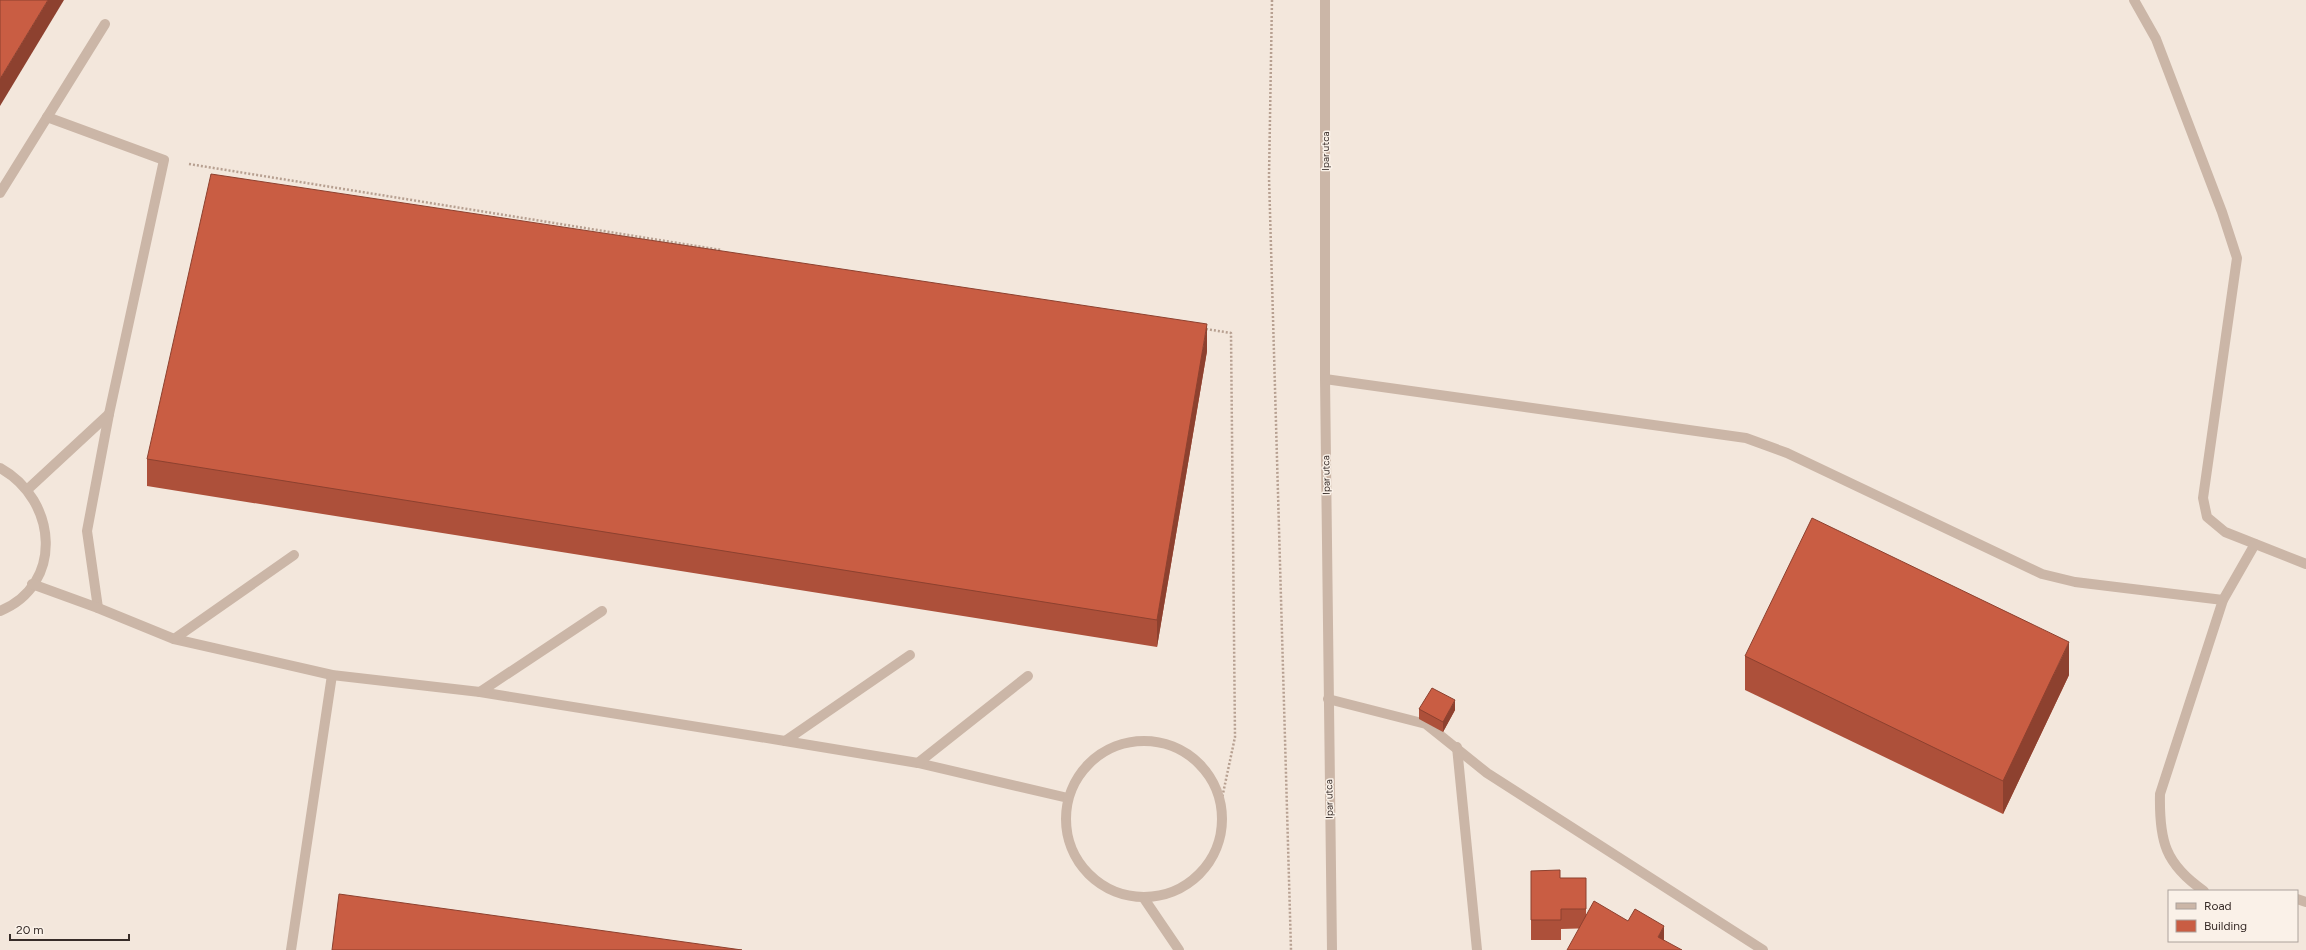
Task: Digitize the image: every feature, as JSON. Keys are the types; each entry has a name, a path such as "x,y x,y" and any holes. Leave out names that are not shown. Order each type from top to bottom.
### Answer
{"street":[{"name":"Ipar utca","path":"1325,0 1325,379 1332,950"},
{"path":"2134,0 2156,39 2238,258 2203,498 2207,517 2225,532 2306,564"},
{"path":"0,193 105,24"},
{"path":"47,117 164,160 109,414 87,530 98,608"},
{"path":"1325,379 1746,438 1787,452 2042,574 2075,582 2223,600"},
{"path":"28,489 109,414"},
{"path":"0,468 28,489 40,511 46,536 43,562 32,584 14,602 0,611"},
{"path":"2202,890 2189,881 2166,853 2160,820 2160,794 2223,600 2255,544"},
{"path":"174,639 294,555"},
{"path":"32,584 98,608 174,639 332,675 480,692 918,763 1068,798"},
{"path":"480,692 602,611"},
{"path":"785,741 910,655"},
{"path":"291,950 332,675"},
{"path":"918,763 1028,676"},
{"path":"1328,699 1426,724 1487,773 1763,950"},
{"path":"1147,741 1172,746 1195,759 1212,779 1221,803 1223,815 1219,841 1215,852 1200,874 1180,889 1162,895 1143,897 1118,893 1106,887 1096,880 1078,861 1068,837 1066,811 1068,798 1080,774 1098,756 1121,744 1147,741"},
{"path":"1457,748 1477,950"},
{"path":"1143,897 1179,950"}],"path":[{"path":"1272,0 1269,177 1291,950"},
{"path":"164,160 729,252"},
{"path":"1200,328 1231,333 1236,736 1221,803"}],"building":[{"path":"0,0 48,0 0,79"},
{"path":"211,174 1207,324 1157,620 147,459"},
{"path":"1812,518 2069,642 2003,781 1745,656"},
{"path":"1432,688 1455,700 1443,722 1419,709"},
{"path":"1560,870 1560,878 1586,878 1586,909 1561,909 1561,920 1531,920 1531,871"},
{"path":"339,894 742,950 332,950"},
{"path":"1594,901 1628,921 1635,909 1664,926 1658,937 1682,950 1567,950"}]}
